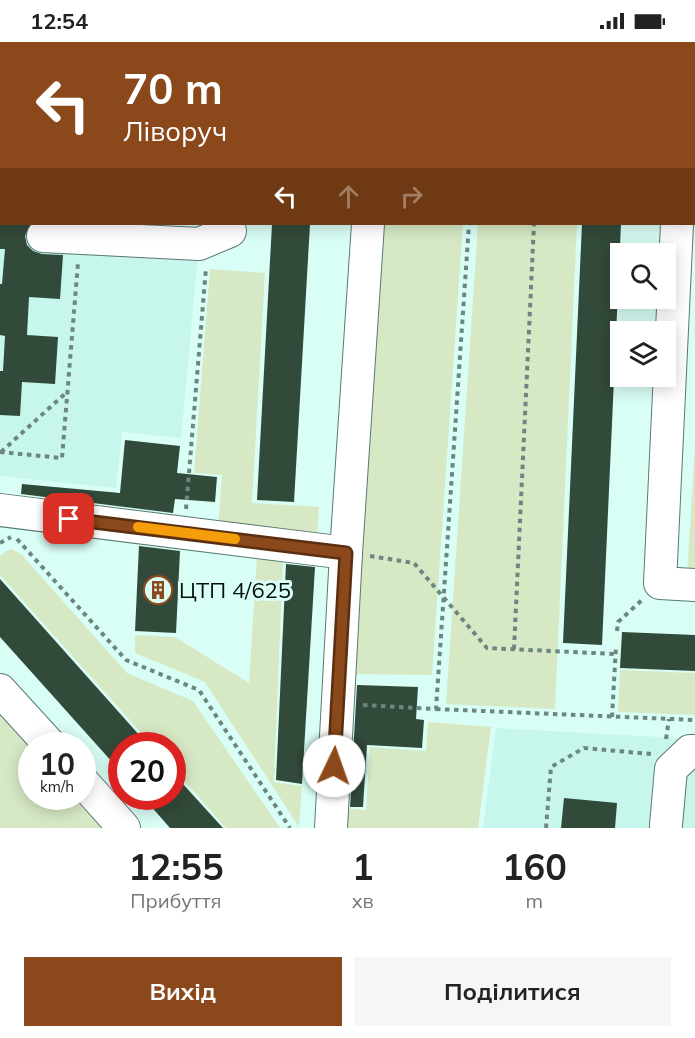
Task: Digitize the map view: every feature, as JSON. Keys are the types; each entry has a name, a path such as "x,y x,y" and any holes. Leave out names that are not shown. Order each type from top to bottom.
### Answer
{"lane":[{"path":"331,828 346,553 368,225"},
{"path":"677,225 660,583 695,585"},
{"path":"43,236 199,244 227,230"},
{"path":"7,525 184,532 346,553"},
{"path":"0,690 38,732"},
{"path":"666,825 671,769 690,751 695,751"},
{"path":"96,797 124,828"}],"path":[{"path":"436,709 469,225"},
{"path":"514,649 534,225"},
{"path":"184,532 227,230"},
{"path":"1,452 62,458 80,238"},
{"path":"1,452 68,390"},
{"path":"0,543 7,525 126,660 200,690 290,828"},
{"path":"346,553 414,563 487,648 615,654"},
{"path":"617,632 618,622 660,583"},
{"path":"612,717 616,645"},
{"path":"337,703 695,720"},
{"path":"546,828 550,767 584,748 652,754"}],"shaded area":[{"path":"0,225 161,225 199,244 181,438 122,432 116,488 0,476"},
{"path":"383,225 463,225 432,675 352,674"},
{"path":"478,225 577,225 555,709 446,704"},
{"path":"210,269 265,273 252,503 319,507 317,534 218,527 222,475 194,473"},
{"path":"695,444 695,577 687,577"},
{"path":"12,549 22,555 127,673 193,701 280,828 226,828 186,783 186,732 140,732 0,575 0,556"},
{"path":"257,555 283,558 274,782 302,786 299,827 205,682 135,653 135,635 175,637 249,683"},
{"path":"620,670 695,673 695,715 618,712"},
{"path":"0,708 20,732 18,732 18,810 92,810 108,828 0,828"},
{"path":"428,722 491,727 478,828 339,828 340,808 366,810 370,747 426,751"},
{"path":"496,728 695,739 695,828 483,828"}],"building":[{"path":"0,225 30,225 25,236 27,245 33,251 63,255 60,299 29,297 27,335 58,337 55,384 22,382 20,416 0,415 0,371 3,371 5,336 0,335 0,284 2,284 5,249 0,249"},
{"path":"272,225 310,225 294,502 257,500"},
{"path":"582,225 621,225 620,243 610,243 610,309 617,309 617,321 610,321 610,387 614,387 602,645 563,643"},
{"path":"125,440 180,446 177,473 217,477 215,502 175,499 173,513 21,494 22,484 120,493"},
{"name":"ЦТП 4/625","path":"139,546 180,551 176,633 135,631"},
{"path":"286,564 315,567 302,784 276,780"},
{"path":"0,579 137,732 108,732 108,757 96,744 96,732 85,732 0,637"},
{"path":"622,632 695,635 695,671 620,668"},
{"path":"357,685 418,687 416,719 424,720 422,748 367,745 363,807 350,807"},
{"path":"186,787 223,828 170,828 154,810 186,810"},
{"path":"564,798 617,803 615,828 561,828"}],"slow traffic":[{"path":"138,527 235,539"}],"place":[{"name":"ЦТП 4/625","path":"158,590"}],"route":[{"path":"69,519 346,553 334,766"}]}
